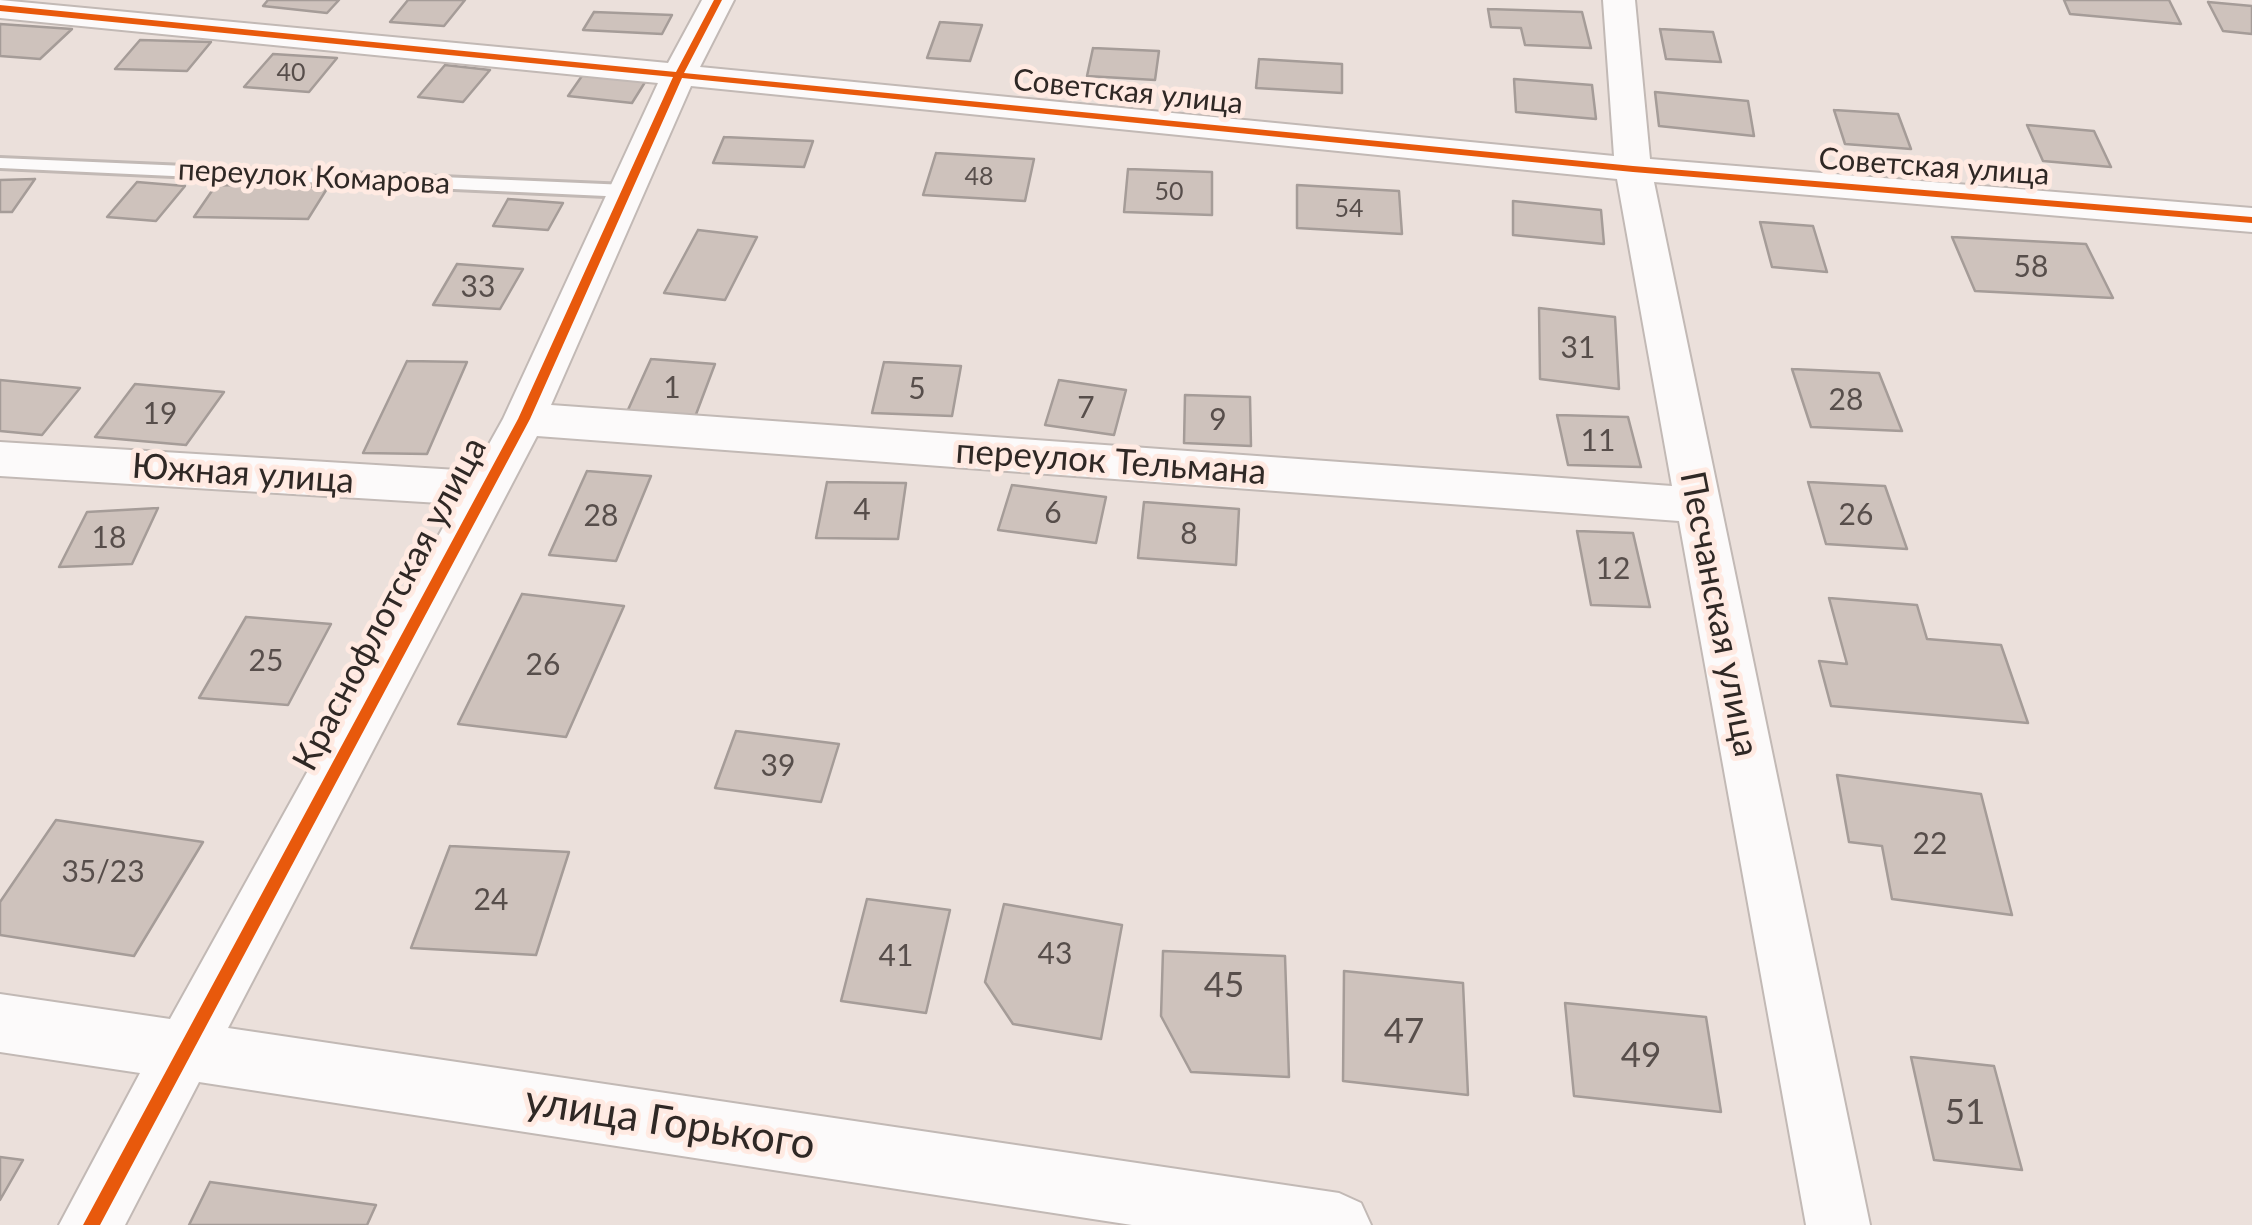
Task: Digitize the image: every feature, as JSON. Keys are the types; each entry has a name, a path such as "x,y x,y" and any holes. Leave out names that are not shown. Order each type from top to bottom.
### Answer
{"street":[{"name":"Краснофлотская улица","path":"91,1225 524,419 680,72 718,0"},
{"name":"Песчанская улица","path":"1619,0 1633,168 1838,1225"},
{"name":"Советская улица","path":"0,8 1633,168 2252,220"},
{"name":"переулок Тельмана","path":"524,419 1698,505"},
{"name":"Южная улица","path":"0,459 486,489"},
{"name":"улица Горького","path":"0,1023 1340,1225"}],"lane":[{"name":"переулок Комарова","path":"0,163 627,191"}],"building":[{"path":"268,0 339,0 327,13 263,6"},
{"path":"408,0 465,0 444,26 390,22"},
{"path":"2064,0 2169,0 2181,24 2070,14"},
{"path":"2208,2 2252,6 2252,34 2223,31"},
{"path":"1488,9 1582,12 1591,48 1525,45 1521,28 1491,27"},
{"path":"594,12 672,15 662,34 583,30"},
{"path":"940,22 982,25 970,61 927,58"},
{"path":"0,24 72,29 40,59 0,56"},
{"path":"1660,29 1713,32 1721,62 1666,59"},
{"path":"140,40 211,42 187,71 115,69"},
{"path":"1093,48 1159,51 1155,80 1087,76"},
{"path":"273,54 337,58 309,92 244,87"},
{"path":"1259,59 1342,64 1342,93 1256,88"},
{"path":"445,65 490,70 463,102 418,97"},
{"path":"584,73 647,79 632,103 568,96"},
{"path":"1514,79 1592,85 1596,119 1516,112"},
{"path":"1655,92 1748,101 1754,136 1659,126"},
{"path":"1834,110 1898,114 1911,149 1845,144"},
{"path":"2027,125 2094,131 2111,167 2043,161"},
{"path":"724,137 813,141 804,167 713,163"},
{"path":"936,153 1034,159 1025,201 923,195"},
{"path":"1128,169 1212,172 1212,215 1124,212"},
{"path":"35,179 12,212 0,212 0,180"},
{"path":"137,182 185,186 156,221 107,217"},
{"path":"216,185 328,187 308,219 194,217"},
{"path":"1297,185 1399,191 1402,234 1297,228"},
{"path":"508,199 563,203 548,230 493,226"},
{"path":"1513,201 1601,210 1604,244 1513,235"},
{"path":"1760,222 1813,226 1827,272 1772,267"},
{"path":"698,230 757,237 725,300 664,293"},
{"path":"1952,237 2086,244 2113,298 1975,291"},
{"path":"457,264 523,269 500,309 433,305"},
{"path":"1539,308 1615,317 1619,389 1540,379"},
{"path":"651,359 715,364 695,417 627,412"},
{"path":"407,361 467,362 427,454 363,453"},
{"path":"884,362 961,366 952,416 872,413"},
{"path":"1792,369 1879,373 1902,431 1811,427"},
{"path":"0,380 80,388 42,435 0,431"},
{"path":"1059,380 1126,390 1114,435 1045,425"},
{"path":"135,384 224,392 186,445 95,437"},
{"path":"1185,395 1250,397 1251,446 1184,443"},
{"path":"1557,415 1628,417 1641,467 1568,465"},
{"path":"587,471 651,476 616,561 549,555"},
{"path":"827,482 906,483 898,539 816,538"},
{"path":"1808,482 1885,486 1907,549 1826,544"},
{"path":"1012,485 1106,497 1096,543 998,530"},
{"path":"1144,502 1239,509 1236,565 1138,558"},
{"path":"158,508 132,564 59,567 87,512"},
{"path":"1577,531 1633,533 1650,607 1591,605"},
{"path":"522,594 624,606 566,737 458,724"},
{"path":"1829,598 1917,605 1927,639 2001,645 2028,723 1831,706 1819,661 1847,664"},
{"path":"246,617 331,624 288,705 199,698"},
{"path":"736,731 839,744 821,802 715,788"},
{"path":"1837,775 1981,794 2012,915 1892,899 1882,846 1849,842"},
{"path":"56,820 203,842 134,956 0,935 0,902"},
{"path":"450,846 569,852 536,955 411,948"},
{"path":"867,899 950,910 926,1013 841,1001"},
{"path":"1004,904 1122,925 1101,1039 1013,1024 985,982"},
{"path":"1163,951 1285,956 1289,1077 1191,1072 1161,1016"},
{"path":"1344,971 1463,983 1468,1095 1343,1081"},
{"path":"1565,1003 1706,1017 1721,1112 1574,1096"},
{"path":"1911,1057 1994,1066 2022,1170 1934,1160"},
{"path":"0,1157 23,1160 0,1200"},
{"path":"210,1182 376,1205 367,1225 189,1225"}],"cycle path":[{"path":"91,1225 524,419 680,72 718,0"},
{"path":"0,8 1633,169 2252,220"}]}
